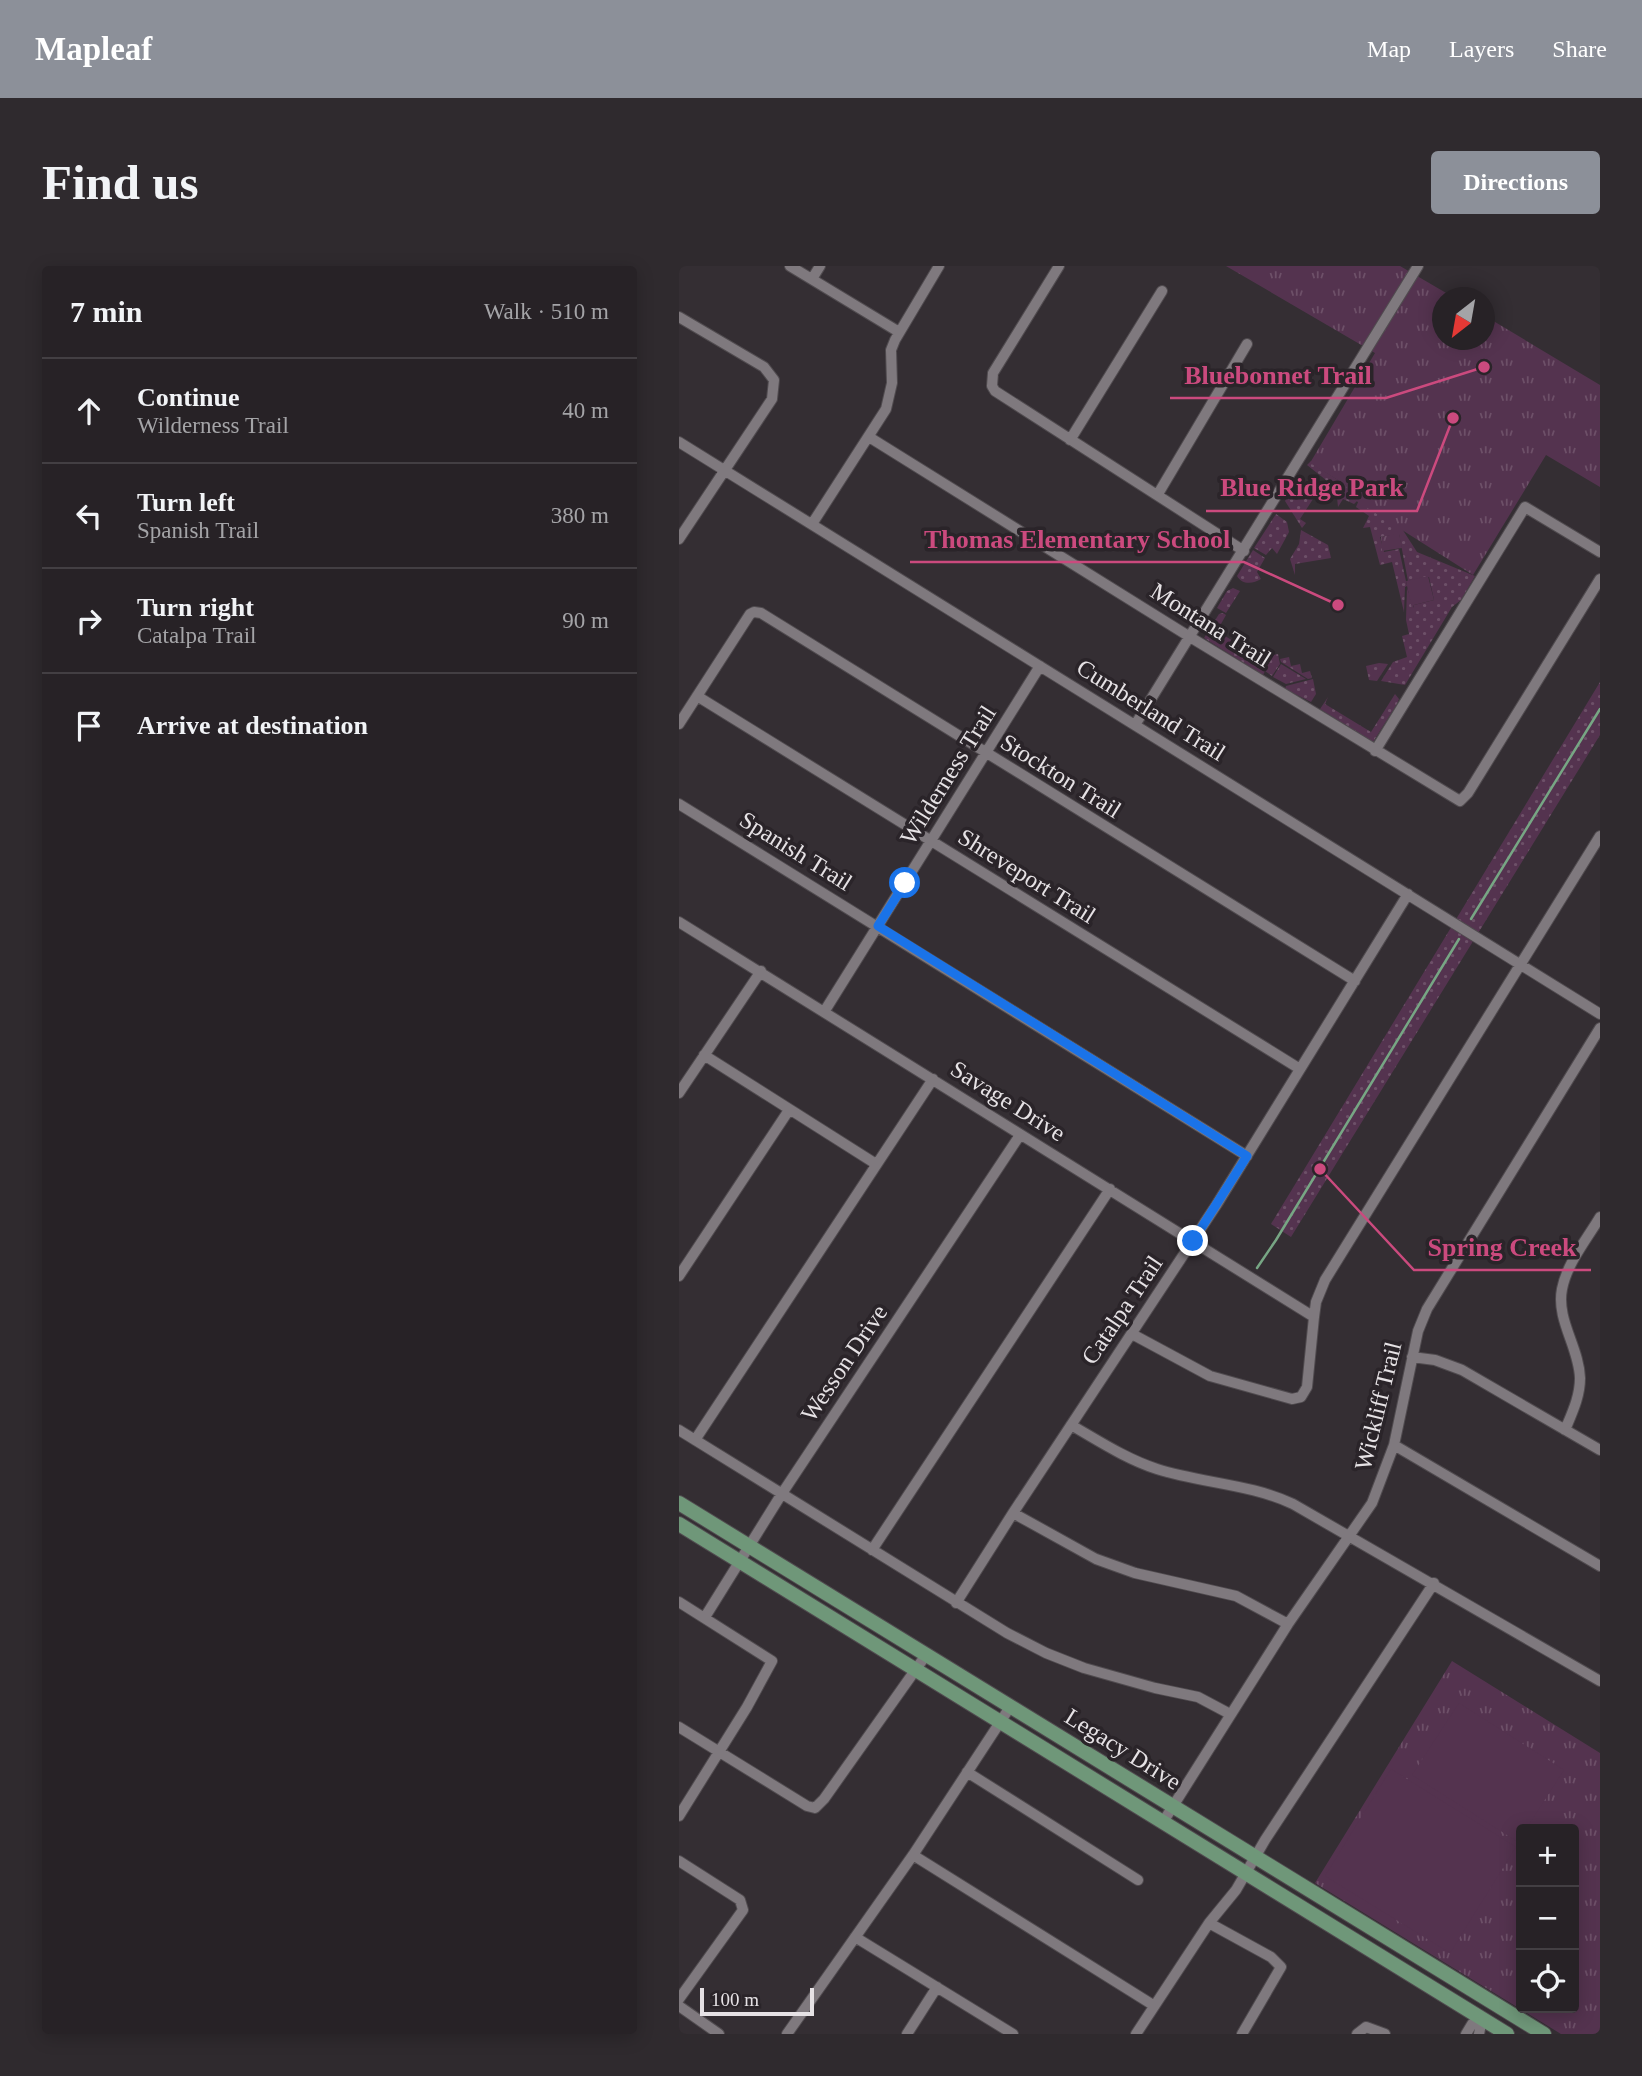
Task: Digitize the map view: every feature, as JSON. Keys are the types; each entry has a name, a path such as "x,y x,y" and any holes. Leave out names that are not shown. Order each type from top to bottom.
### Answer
{"main road":[{"name":"Legacy Drive","path":"679,1503 1544,2034"},
{"name":"Legacy Drive","path":"679,1524 1507,2034"},
{"path":"1482,2019 1493,2003"}],"street":[{"path":"790,266 899,332"},
{"path":"812,279 820,266"},
{"path":"812,524 883,415 890,397 891,350 939,266"},
{"path":"1059,266 1002,356 993,373 992,386 999,396 1244,551"},
{"path":"1135,725 1418,266"},
{"path":"1070,440 1162,291"},
{"path":"679,317 764,367 774,380 772,399 679,539"},
{"path":"1157,494 1247,344"},
{"name":"Montana Trail","path":"869,436 1190,637 1461,801 1600,579"},
{"name":"Cumberland Trail","path":"679,442 1600,1014"},
{"path":"1375,751 1525,507 1600,552"},
{"name":"Stockton Trail","path":"679,724 754,611 1355,981"},
{"name":"Wilderness Trail","path":"824,1012 1040,666"},
{"name":"Shreveport Trail","path":"697,696 1300,1069"},
{"name":"Spanish Trail","path":"679,804 1247,1156"},
{"path":"1132,1334 1196,1370 1224,1381 1292,1399 1301,1397 1307,1387 1316,1302 1329,1275 1600,836"},
{"name":"Catalpa Trail","path":"956,1603 1193,1241 1408,894"},
{"name":"Savage Drive","path":"679,922 1314,1317"},
{"path":"679,1093 761,971"},
{"name":"Wickliff Trail","path":"1163,1822 1171,1805 1230,1714 1372,1503 1394,1445 1418,1331 1427,1309 1600,1028"},
{"path":"704,1055 876,1164"},
{"path":"695,1440 933,1079"},
{"path":"679,1276 789,1110"},
{"name":"Wesson Drive","path":"705,1617 782,1495 1020,1135"},
{"path":"872,1550 1109,1189"},
{"path":"1565,1430 1578,1395 1580,1377 1561,1307 1562,1287 1571,1265 1600,1217"},
{"path":"1412,1357 1435,1360 1462,1370 1600,1450"},
{"path":"1071,1425 1156,1469 1283,1499 1434,1583 1600,1681"},
{"path":"679,1430 1007,1633 1061,1659 1118,1679 1198,1697 1230,1714"},
{"path":"1394,1445 1600,1566"},
{"path":"1013,1513 1106,1563 1135,1573 1236,1596 1289,1624"},
{"path":"1136,2034 1209,1923 1236,1890 1434,1583"},
{"path":"679,1602 772,1661 747,1707 679,1816"},
{"path":"679,1727 807,1806 815,1808 926,1655"},
{"path":"787,2034 913,1855 1010,1707"},
{"path":"967,1772 1137,1880"},
{"path":"913,1855 1153,2005"},
{"path":"679,1861 740,1900 743,1910 679,1999"},
{"path":"1209,1923 1271,1957 1281,1967 1242,2034"},
{"path":"855,1937 1013,2034"},
{"path":"907,2034 937,1987"},
{"path":"679,2006 719,2034"},
{"path":"1466,2034 1472,2024 1482,2019"},
{"path":"1479,2034 1482,2019"},
{"path":"1362,2031 1385,2034"}],"green space":[{"path":"1226,266 1400,266 1436,287 1432,287 1432,350 1495,350 1495,322 1600,385 1600,487 1546,455 1473,575 1350,497 1346,485 1310,463 1375,353"},
{"path":"1311,461 1346,485 1350,497 1357,501 1354,504 1343,499 1338,507 1336,488 1307,465"},
{"path":"1298,478 1319,489 1322,494 1320,499 1315,496 1300,519 1306,523 1302,528 1285,501"},
{"path":"1359,500 1397,521 1417,552 1475,576 1461,600 1452,607 1405,685 1381,681 1393,662 1407,657 1402,636 1409,634 1406,620 1407,588 1414,608 1414,605 1434,600 1429,577 1408,581 1399,534 1380,537 1384,552 1399,549 1407,586 1404,612 1392,562 1380,565 1370,527 1363,528 1369,516 1356,507"},
{"path":"1276,514 1287,522 1289,532 1277,554 1272,548 1266,555 1254,548"},
{"path":"1301,530 1328,545 1331,558 1295,564 1295,575 1290,559 1299,544"},
{"path":"1399,533 1402,548 1382,551 1381,537"},
{"path":"1253,550 1265,558 1257,572 1261,579 1251,583 1237,576"},
{"path":"1428,576 1434,600 1414,605 1412,609 1406,581"},
{"path":"1233,588 1240,591 1226,613 1217,608 1227,591"},
{"path":"1219,614 1226,615 1217,631 1259,657 1262,652 1269,656 1278,654 1280,664 1272,676 1265,671 1263,675 1204,638"},
{"path":"1289,657 1291,666 1300,664 1302,673 1310,671 1312,678 1308,679 1281,662 1280,659"},
{"path":"1281,664 1306,679 1286,684 1273,677"},
{"path":"1388,664 1377,681 1369,680 1366,666"},
{"path":"1313,679 1316,694 1311,702 1285,689 1286,686"},
{"path":"1600,682 1600,735 1291,1237 1271,1224"},
{"path":"1395,694 1399,699 1397,704 1373,742 1320,709 1328,697 1325,704 1371,732"},
{"path":"1452,1661 1600,1753 1600,2034 1561,2034 1527,2013 1579,2013 1579,1824 1516,1824 1516,2006 1315,1883"},
{"path":"1459,1703 1564,1770 1529,1824 1516,1824 1516,1841 1412,1775"},
{"path":"1391,1769 1516,1847 1450,1953 1325,1876"}],"waterway":[{"path":"1471,919 1600,709"},
{"path":"1257,1268 1459,939"}],"place":[{"name":"Bluebonnet Trail","path":"1484,367"},
{"name":"Blue Ridge Park","path":"1453,418"},
{"name":"Thomas Elementary School","path":"1338,605"},
{"name":"Spring Creek","path":"1320,1169"}],"route":[{"path":"905,883 878,926 1247,1156 1193,1241"}]}
